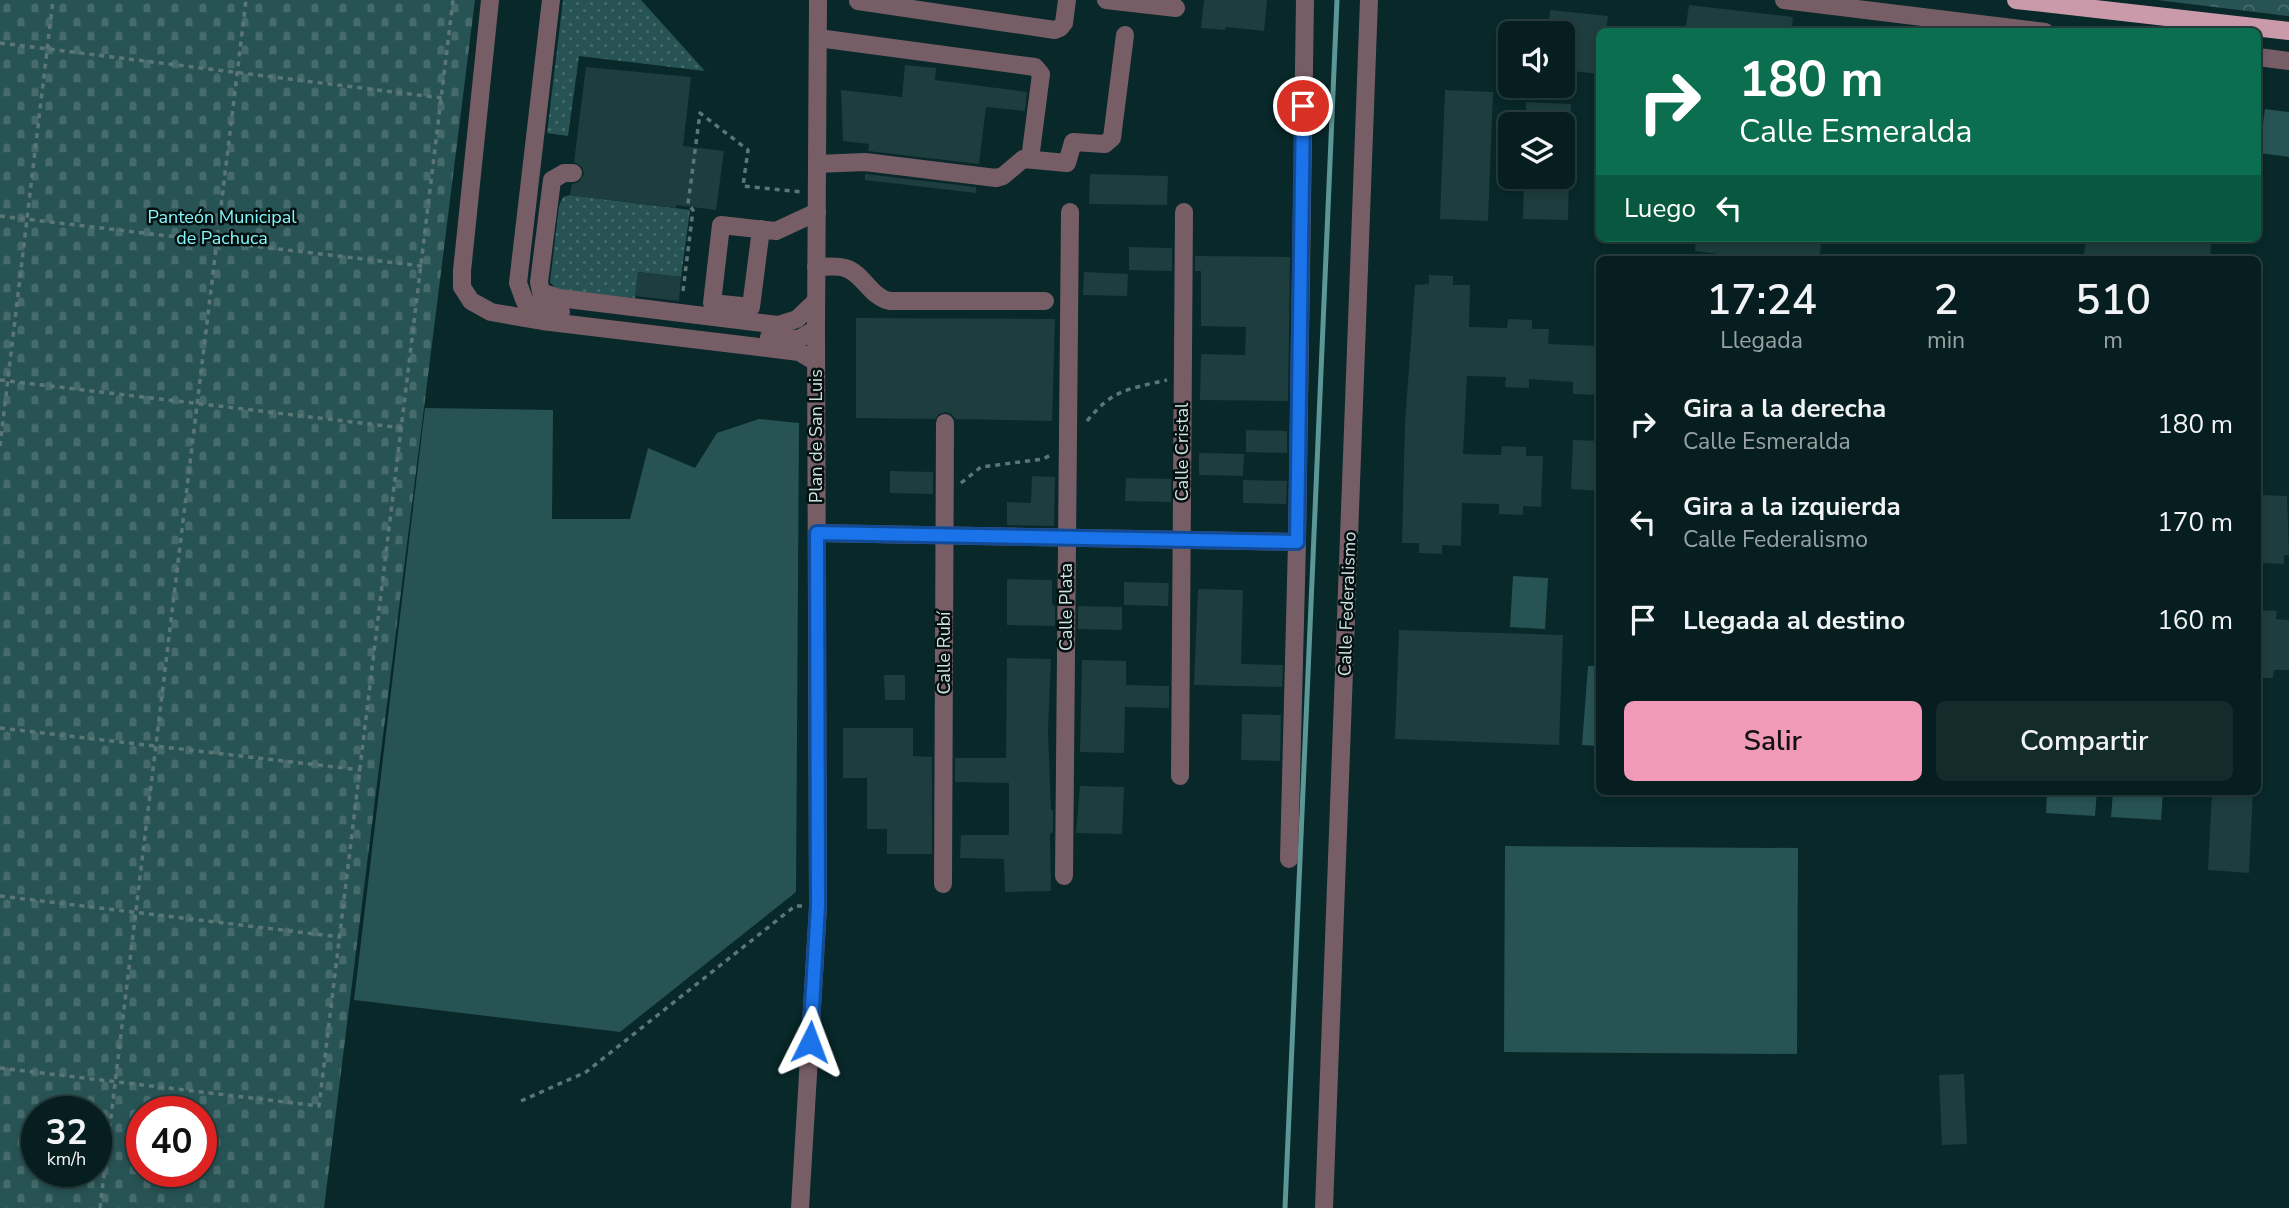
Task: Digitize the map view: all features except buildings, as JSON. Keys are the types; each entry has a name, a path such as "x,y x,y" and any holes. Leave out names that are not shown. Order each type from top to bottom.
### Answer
{"main road":[{"path":"2016,0 2289,31"}],"street":[{"path":"490,0 462,271 463,287 471,301 491,312 787,350 799,352 816,362"},
{"path":"551,0 518,283 525,302 543,310 776,338 799,339 816,329"},
{"name":"Plan de San Luis","path":"800,1208 818,906 818,0"},
{"path":"858,1 1055,30 1064,23 1067,0"},
{"path":"1106,0 1176,8"},
{"path":"1289,859 1305,0"},
{"name":"Calle Federalismo","path":"1324,1208 1369,0"},
{"path":"1784,0 2012,28"},
{"path":"817,164 865,162 996,178 1003,176 1019,160 1067,163 1073,142 1110,142 1125,35"},
{"path":"818,38 1035,67 1041,74 1030,159"},
{"path":"2261,57 2289,61"},
{"path":"573,173 564,173 552,180 539,282 541,292 559,298 778,325 797,319 816,301"},
{"path":"761,229 751,307 712,303 721,225 776,230 817,212"},
{"name":"Calle Plata","path":"1064,876 1070,212"},
{"name":"Calle Cristal","path":"1180,776 1184,212"},
{"path":"816,267 848,269 881,299 890,301 1045,302"},
{"name":"Calle Rubí","path":"943,884 944,423"},
{"path":"817,533 1297,542"}],"path":[{"path":"0,446 53,0"},
{"path":"100,1208 246,0"},
{"path":"0,1068 319,1106 423,266 453,0"},
{"path":"0,43 442,98"},
{"path":"683,291 693,210 688,204 700,113 748,150 743,186 817,194"},
{"path":"0,216 423,266"},
{"path":"0,380 403,428"},
{"path":"0,727 361,771"},
{"path":"0,896 340,937"},
{"path":"521,1101 586,1072 795,906 818,906"}],"green space":[{"name":"Panteón Municipal de Pachuca","path":"0,0 475,0 324,1208 0,1208"},
{"path":"563,0 641,0 705,71 579,56 568,136 547,133"},
{"path":"2157,0 2289,0 2289,16"},
{"path":"2265,109 2289,112 2289,157 2261,153"},
{"path":"570,195 690,210 681,277 638,272 635,298 557,290 550,282 559,206 563,197"},
{"path":"425,408 553,410 552,519 630,519 648,448 695,468 717,433 759,419 799,423 796,892 620,1032 354,1000"},
{"path":"1513,576 1548,578 1545,629 1510,627"},
{"path":"1588,666 1596,666 1596,746 1582,745"},
{"path":"2047,795 2097,795 2095,816 2046,813"},
{"path":"2113,795 2163,795 2161,820 2111,817"},
{"path":"1505,846 1798,848 1797,1054 1504,1052"}],"waterway":[{"path":"1285,1208 1337,0"}],"route":[{"path":"810,1042 818,906 817,533 1297,542 1303,106"}]}
